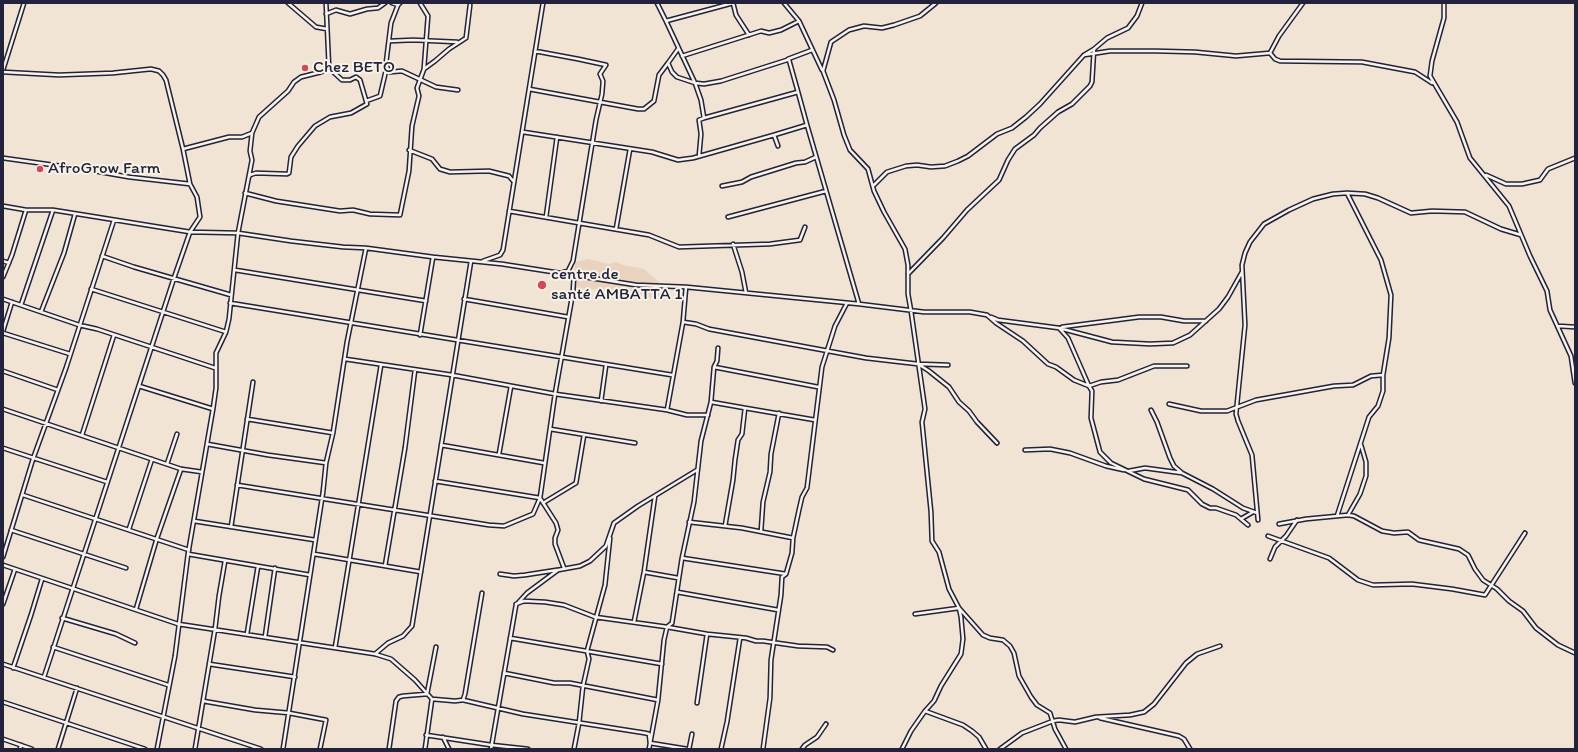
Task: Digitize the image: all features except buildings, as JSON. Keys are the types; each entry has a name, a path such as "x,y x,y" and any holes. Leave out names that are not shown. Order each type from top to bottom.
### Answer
{"street":[{"path":"24,3 3,71 59,75 114,74 151,69 159,71 163,74 166,80 183,149 190,184 198,197 200,218 190,232 174,278 44,677"},
{"path":"288,3 316,27 327,29"},
{"path":"326,3 329,68 342,80 350,80 356,77 360,80 366,101"},
{"path":"326,14 336,10 350,14 367,9 378,8 385,3"},
{"path":"248,179 250,175 256,173 289,173 291,156 315,126 330,117 351,113 366,104 366,101 380,96 387,66 386,63 390,41 391,23 399,4 392,3"},
{"path":"245,193 276,201 340,211 353,210 370,214 400,215 409,171 409,150 412,126 419,96 418,88 424,69 428,16 420,3"},
{"path":"482,262 500,255 503,250 543,3"},
{"path":"657,3 695,83 701,100 704,118"},
{"path":"666,21 733,3 736,15 749,35"},
{"path":"784,3 799,21 823,70 850,150 868,169 874,191 905,249 908,275 908,294 925,409 922,422 932,541 939,552 949,589 959,608 983,635 990,638 1003,640 1013,648 1018,671 1031,697 1037,705 1050,713 1055,729 1066,749"},
{"path":"823,70 831,42 849,30 864,26 882,28 894,25 920,16 936,3"},
{"path":"873,185 886,172 906,166 944,166 968,156 997,134 1012,128 1026,117 1063,80 1084,55 1107,38 1128,28 1137,16 1142,3"},
{"path":"1270,53 1279,36 1303,3"},
{"path":"1444,3 1444,18 1430,69 1430,76 1457,122 1470,158 1506,200 1547,291 1550,310 1572,356 1575,383"},
{"path":"424,69 458,42 466,38 470,5"},
{"path":"682,56 761,31 769,33 781,30 799,21"},
{"path":"390,41 458,42"},
{"path":"529,90 644,109 654,101 659,75 678,49"},
{"path":"908,275 967,210 999,180 1015,149 1034,136 1040,128 1058,112 1072,104 1090,86 1092,82 1095,54 1094,49"},
{"path":"668,63 672,72 677,77 695,83 718,82 788,60 812,50"},
{"path":"535,51 587,60 606,65 600,74 603,84 573,261 568,271 559,272"},
{"path":"1084,55 1110,51 1195,52 1236,56 1270,53"},
{"path":"1270,53 1275,59 1280,61 1358,62 1412,71 1433,83"},
{"path":"788,60 859,304"},
{"path":"387,66 390,72 402,71 436,87 458,90"},
{"path":"157,749 174,656 188,554 213,409 216,388 216,353 226,332 235,270 238,233 252,160 250,151 252,133 259,117 288,91 294,82 301,77 321,72 329,68"},
{"path":"699,157 701,134 699,120 798,92"},
{"path":"523,132 652,152 678,160 699,157 807,125"},
{"path":"183,149 229,136 236,138 252,133"},
{"path":"774,135 778,146"},
{"path":"546,217 557,137"},
{"path":"616,229 630,149"},
{"path":"409,150 432,158 440,169 450,172 489,171 509,176 514,182"},
{"path":"722,186 742,182 751,177 796,163 805,162 816,157"},
{"path":"3,158 129,177 190,184"},
{"path":"1485,175 1506,184 1522,184 1540,180 1548,169 1575,158"},
{"path":"728,217 826,191"},
{"path":"1258,520 1255,512 1252,456 1236,414 1244,325 1242,271 1244,253 1250,242 1264,224 1313,199 1347,192 1365,194 1411,214 1432,211 1465,212 1501,229 1521,235"},
{"path":"1337,516 1369,417 1378,406 1383,391 1382,375 1389,338 1391,295 1381,260 1347,192"},
{"path":"3,206 26,210 53,210 190,232 238,233 291,241 366,248 482,262 559,272 628,284 686,287 859,304 911,311 970,312 987,315 998,320 1059,328 1112,342 1150,344 1173,343 1190,335 1219,309 1228,297 1232,287 1242,271"},
{"path":"3,277 12,255 26,210"},
{"path":"21,305 53,210"},
{"path":"509,211 580,222 648,235 679,247 733,244 770,244 800,240 805,227"},
{"path":"41,312 64,253 75,214"},
{"path":"3,557 33,459 58,390 114,220"},
{"path":"733,244 742,272 746,293"},
{"path":"284,749 322,500 326,463 333,433 356,290 366,248"},
{"path":"102,256 134,267 231,295"},
{"path":"420,335 433,257"},
{"path":"3,261 8,263"},
{"path":"375,654 388,643 402,636 412,626 471,261"},
{"path":"235,270 426,301"},
{"path":"237,485 322,500 504,526 533,514 540,498 555,394 573,292 574,275"},
{"path":"667,410 672,375 683,322 686,287"},
{"path":"91,289 226,332"},
{"path":"3,299 79,325 216,368"},
{"path":"464,299 568,317"},
{"path":"12,302 3,332 70,354"},
{"path":"230,303 350,324 672,375"},
{"path":"763,749 770,698 771,660 779,610 782,577 786,574 792,553 793,538 802,497 807,488 818,387 826,350 835,326 847,303"},
{"path":"987,315 996,323 1023,341 1048,364 1056,367 1074,380 1089,386 1101,382 1125,378 1154,366 1187,366"},
{"path":"1059,328 1139,317 1184,321 1206,321"},
{"path":"683,322 696,324 709,329 866,358 918,364 948,365"},
{"path":"1558,326 1575,327"},
{"path":"1059,328 1068,338 1092,391 1091,418 1100,452 1111,463 1144,478 1188,490 1206,506 1236,515 1248,525"},
{"path":"82,435 114,335"},
{"path":"649,749 658,700 662,652 667,627 672,623 678,578 694,502 701,441 711,402 714,367 718,348"},
{"path":"345,360 415,370 555,394 667,410 688,415 708,415"},
{"path":"918,364 949,387 959,402 969,411 977,422 997,443"},
{"path":"335,648 381,365"},
{"path":"601,401 606,365"},
{"path":"714,367 818,387"},
{"path":"3,370 58,390"},
{"path":"385,566 405,448 415,370"},
{"path":"1169,404 1207,412 1227,411 1256,400 1334,386 1353,385 1371,376 1382,375"},
{"path":"231,527 246,419 253,382"},
{"path":"139,386 213,409"},
{"path":"499,454 511,386"},
{"path":"711,402 815,420"},
{"path":"725,526 738,440 742,434 745,408"},
{"path":"3,409 167,464 202,472"},
{"path":"1151,410 1174,466 1182,473 1213,489 1243,508 1255,512"},
{"path":"761,531 763,502 770,472 770,454 779,413"},
{"path":"246,419 333,433"},
{"path":"550,429 635,443"},
{"path":"167,464 177,434"},
{"path":"543,503 576,483 584,435"},
{"path":"207,444 326,463"},
{"path":"1348,516 1360,494 1366,476 1366,462 1360,444"},
{"path":"441,445 544,463"},
{"path":"3,448 107,482"},
{"path":"1025,450 1050,449 1106,466 1129,471 1145,468 1182,473"},
{"path":"129,529 152,459"},
{"path":"136,609 157,538 181,468"},
{"path":"500,574 514,576 525,575 580,566 590,561 606,546 614,523 654,496 697,470"},
{"path":"435,480 540,498 556,523 558,530 555,538 555,544 564,568"},
{"path":"23,495 157,538 189,550"},
{"path":"634,622 644,572 654,496"},
{"path":"1241,519 1255,512"},
{"path":"1279,524 1297,520 1348,516 1358,518 1382,531 1394,533 1408,532 1419,540 1464,551 1468,555 1479,575 1526,614 1536,628 1558,645 1575,653"},
{"path":"1270,559 1275,547 1297,520"},
{"path":"194,521 315,540"},
{"path":"689,522 761,531 793,538"},
{"path":"11,530 126,568"},
{"path":"574,749 579,723 583,686 589,659 587,651 595,617 605,585 611,532"},
{"path":"1268,536 1329,558 1358,580 1373,585 1412,584 1452,588 1485,595 1525,533"},
{"path":"188,554 310,575"},
{"path":"314,554 421,572"},
{"path":"682,558 786,574"},
{"path":"195,749 208,664 216,629 219,596 225,561"},
{"path":"3,565 178,624 375,654 391,659 415,680 432,699 455,701 462,700 523,714 646,733 649,734 650,743"},
{"path":"247,634 258,566"},
{"path":"265,637 275,568"},
{"path":"3,604 4,596 15,569"},
{"path":"491,749 516,605 527,593 558,570"},
{"path":"644,572 678,578"},
{"path":"13,668 42,578"},
{"path":"677,592 779,610"},
{"path":"462,700 465,694 482,593"},
{"path":"516,605 524,601 553,603 564,605 595,617 707,634 746,638 753,641 764,641 774,644 827,647 833,650"},
{"path":"915,614 959,608"},
{"path":"902,749 911,731 924,711 934,701 941,686 961,654 963,639 959,608"},
{"path":"62,618 116,634 135,643"},
{"path":"697,703 707,634"},
{"path":"510,638 662,664"},
{"path":"721,749 727,722 740,638"},
{"path":"1000,749 1022,733 1053,721 1059,720 1075,722 1096,717 1130,715 1144,712 1154,704 1186,663 1197,654 1220,646"},
{"path":"53,647 168,685"},
{"path":"427,694 436,647"},
{"path":"3,664 261,749"},
{"path":"208,664 295,677"},
{"path":"504,673 554,683 562,682 658,700"},
{"path":"58,749 77,688"},
{"path":"389,749 396,701 399,697 403,696 427,694"},
{"path":"425,749 432,699"},
{"path":"203,701 249,709 289,713 326,720 320,749"},
{"path":"3,702 144,749"},
{"path":"924,711 963,725 979,737 986,749"},
{"path":"1096,717 1179,736 1184,739 1190,749"},
{"path":"802,749 805,745 817,737 826,724"},
{"path":"426,734 492,745 528,749"},
{"path":"650,743 688,749 692,734"},
{"path":"443,737 449,749"},
{"path":"3,739 32,749"},
{"path":"20,749 21,745"}],"shaded area":[{"path":"589,259 609,264 616,262 623,265 644,269 663,286 661,300 622,291 573,288 575,262"}],"place":[{"name":"Chez BETO","path":"305,68"},
{"name":"AfroGrow Farm","path":"40,169"},
{"name":"centre de santé AMBATTA 1","path":"542,285"}]}
